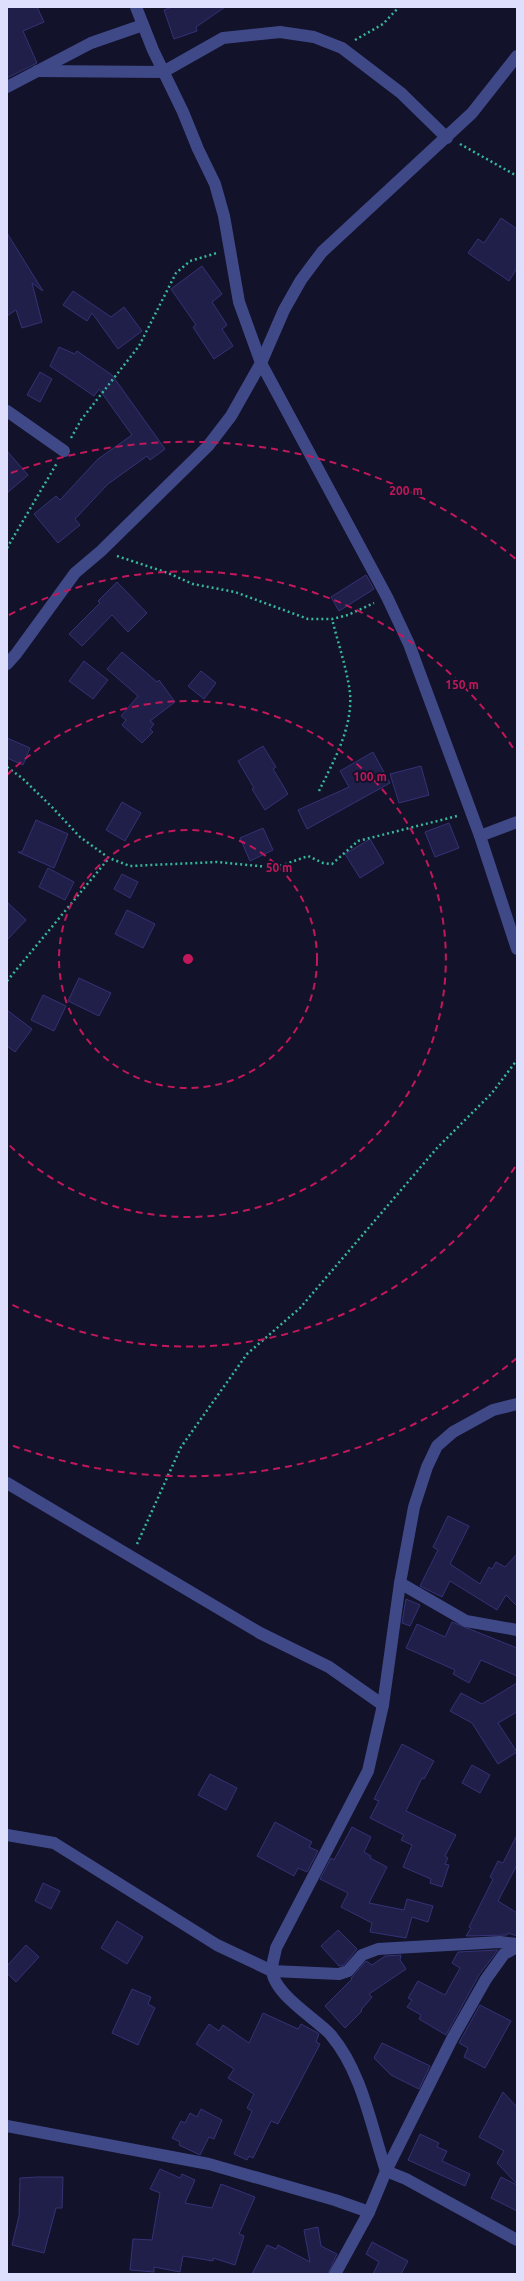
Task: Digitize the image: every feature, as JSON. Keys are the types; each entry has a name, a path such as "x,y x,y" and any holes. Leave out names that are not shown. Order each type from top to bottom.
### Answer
{"street":[{"path":"136,7 163,72 183,112 198,149 215,184 231,252 239,302 261,363 387,598 409,644 480,836 517,949"},
{"path":"7,87 91,43 143,25"},
{"path":"37,71 163,72 223,38 280,32 314,37 342,48 401,94 447,138"},
{"path":"7,664 16,654 75,573 101,551 208,446 231,416 261,363 284,310 301,280 322,252 447,138 472,113 517,56"},
{"path":"7,411 64,451"},
{"path":"480,836 517,822"},
{"path":"517,1404 493,1410 453,1432 437,1446 427,1467 414,1507 400,1583 383,1705 368,1771 276,1948 272,1971 281,1990 329,2034 346,2056 357,2079 386,2171 406,2180 517,2240"},
{"path":"7,1483 260,1633 329,1667 383,1705"},
{"path":"400,1583 466,1621 517,1630"},
{"path":"7,1836 54,1843 217,1945 272,1971 339,1974 348,1971 362,1955 378,1949 500,1942 517,1946"},
{"path":"335,2274 369,2212 386,2171 452,2039 486,1979 504,1954 517,1946"},
{"path":"7,2126 209,2164 336,2200 369,2212"}],"path":[{"path":"342,48 383,24 399,7"},
{"path":"447,138 495,162 517,176"},
{"path":"7,548 81,420 139,346 176,273 190,260 205,255 231,252"},
{"path":"101,551 168,573 193,584 235,592 308,619 332,619 348,615 387,598"},
{"path":"319,792 343,736 349,714 350,694 347,676 332,619"},
{"path":"7,767 22,778 80,837 109,858 130,866 144,867 217,862 269,867 283,865 308,856 323,863 332,864 358,841 471,812"},
{"path":"7,981 109,858"},
{"path":"131,1557 181,1447 247,1354 300,1308 437,1148 492,1093 517,1060"}],"building":[{"path":"7,7 37,7 44,22 23,31 37,63 7,78"},
{"path":"172,7 225,7 196,27 197,31 174,39 164,10"},
{"path":"501,218 517,229 517,268 509,281 468,253 478,239 484,243"},
{"path":"7,233 43,291 32,283 42,322 22,328 16,310 7,316"},
{"path":"202,266 222,294 212,302 227,325 222,329 233,346 214,359 193,327 196,325 171,289"},
{"path":"73,291 111,317 124,307 142,331 118,349 92,313 87,321 63,305"},
{"path":"59,347 75,354 77,351 112,375 165,449 150,460 147,456 108,484 75,519 80,525 58,543 34,514 56,496 60,500 98,459 132,435 99,389 94,396 50,366"},
{"path":"40,372 52,379 40,402 27,395"},
{"path":"7,451 28,475 7,493"},
{"path":"366,575 374,589 339,611 331,597"},
{"path":"117,582 147,613 128,632 112,615 82,646 69,634 100,603 98,601"},
{"path":"122,652 157,682 159,680 175,702 150,721 154,724 150,729 153,732 142,743 122,725 126,720 121,716 138,696 107,669"},
{"path":"84,661 108,680 93,699 69,681"},
{"path":"201,671 216,683 204,699 188,686"},
{"path":"7,738 30,748 23,765 7,758"},
{"path":"263,746 276,767 273,769 288,794 265,810 252,789 254,788 238,761"},
{"path":"373,752 390,783 307,829 298,810 349,787 340,771"},
{"path":"421,766 429,795 399,803 390,774"},
{"path":"122,802 141,813 125,841 106,830"},
{"path":"36,820 68,834 54,868 18,852 22,852"},
{"path":"449,823 459,848 435,857 425,832"},
{"path":"263,828 273,850 250,861 240,838"},
{"path":"370,839 384,863 360,878 345,854"},
{"path":"48,868 74,882 65,900 39,887"},
{"path":"122,874 138,882 130,898 114,889"},
{"path":"7,902 26,920 7,940"},
{"path":"127,910 155,924 143,948 115,934"},
{"path":"79,978 111,993 99,1016 68,1001"},
{"path":"43,995 66,1006 54,1031 31,1020"},
{"path":"7,1010 32,1029 15,1052 7,1046"},
{"path":"448,1516 469,1526 450,1564 480,1584 489,1567 492,1569 496,1562 505,1567 517,1554 517,1606 506,1595 497,1610 450,1581 442,1597 420,1586 438,1550 433,1547"},
{"path":"406,1599 420,1605 410,1626 402,1623"},
{"path":"452,1622 517,1648 517,1676 481,1660 469,1683 453,1674 455,1670 406,1648 417,1624 445,1637"},
{"path":"517,1683 517,1712 498,1723 517,1752 498,1764 472,1723 450,1711 461,1693 482,1704"},
{"path":"402,1744 434,1761 424,1779 422,1778 406,1811 456,1835 445,1856 448,1858 445,1864 449,1865 442,1887 430,1883 431,1879 403,1867 412,1845 401,1840 404,1835 370,1818 379,1801 374,1799"},
{"path":"472,1765 490,1775 480,1793 462,1783"},
{"path":"210,1774 237,1788 226,1810 198,1795"},
{"path":"275,1822 312,1842 309,1847 318,1851 307,1872 298,1868 294,1876 257,1856"},
{"path":"352,1827 371,1837 364,1852 371,1856 370,1858 387,1867 369,1903 404,1910 407,1899 433,1906 428,1922 412,1917 406,1938 370,1932 372,1923 341,1907 348,1893 320,1879 331,1858 334,1860"},
{"path":"517,1835 517,1865 498,1901 517,1913 517,1936 508,1933 507,1935 466,1936 493,1879 490,1877 498,1861 503,1863"},
{"path":"43,1883 60,1891 51,1909 35,1901"},
{"path":"117,1921 143,1937 127,1964 101,1948"},
{"path":"338,1930 357,1949 344,1965 339,1966 321,1946"},
{"path":"26,1945 39,1957 16,1982 7,1973 7,1966"},
{"path":"498,1950 479,1975 446,2035 419,2019 421,2015 407,2007 412,2000 408,1998 418,1981 445,1995 460,1968 452,1963 458,1952"},
{"path":"401,1955 400,1960 406,1969 369,1994 372,1997 361,2010 362,2011 345,2028 325,2006 352,1979 351,1978 366,1961 372,1965 385,1956"},
{"path":"132,1989 151,1997 148,2004 155,2008 138,2045 112,2033"},
{"path":"480,2005 511,2021 485,2068 464,2057 468,2048 459,2043"},
{"path":"263,2013 298,2029 301,2024 316,2032 319,2034 316,2042 320,2044 278,2124 271,2121 253,2158 249,2156 247,2160 234,2154 252,2111 247,2108 254,2094 228,2078 234,2069 196,2044 209,2024 219,2031 223,2025 249,2043"},
{"path":"382,2043 430,2066 419,2089 391,2075 374,2058"},
{"path":"503,2092 517,2107 517,2184 497,2163 504,2151 479,2137"},
{"path":"201,2109 222,2120 214,2139 209,2137 200,2155 179,2145 180,2142 172,2138 181,2121 185,2123 190,2113 197,2117"},
{"path":"420,2134 439,2143 437,2147 447,2151 442,2161 470,2174 465,2186 408,2160"},
{"path":"160,2169 180,2178 182,2174 195,2180 185,2203 212,2208 221,2184 255,2197 239,2234 244,2236 235,2265 213,2258 213,2261 183,2256 180,2272 154,2267 154,2272 130,2270 133,2239 152,2240 160,2193 150,2189"},
{"path":"63,2177 62,2208 56,2208 44,2253 12,2245 19,2216 20,2178"},
{"path":"501,2177 517,2185 517,2211 491,2198"},
{"path":"318,2227 321,2246 337,2254 328,2274 252,2274 267,2245 276,2249 278,2245 310,2262 304,2230"},
{"path":"372,2242 408,2261 401,2274 373,2274 379,2262 366,2254"}]}
